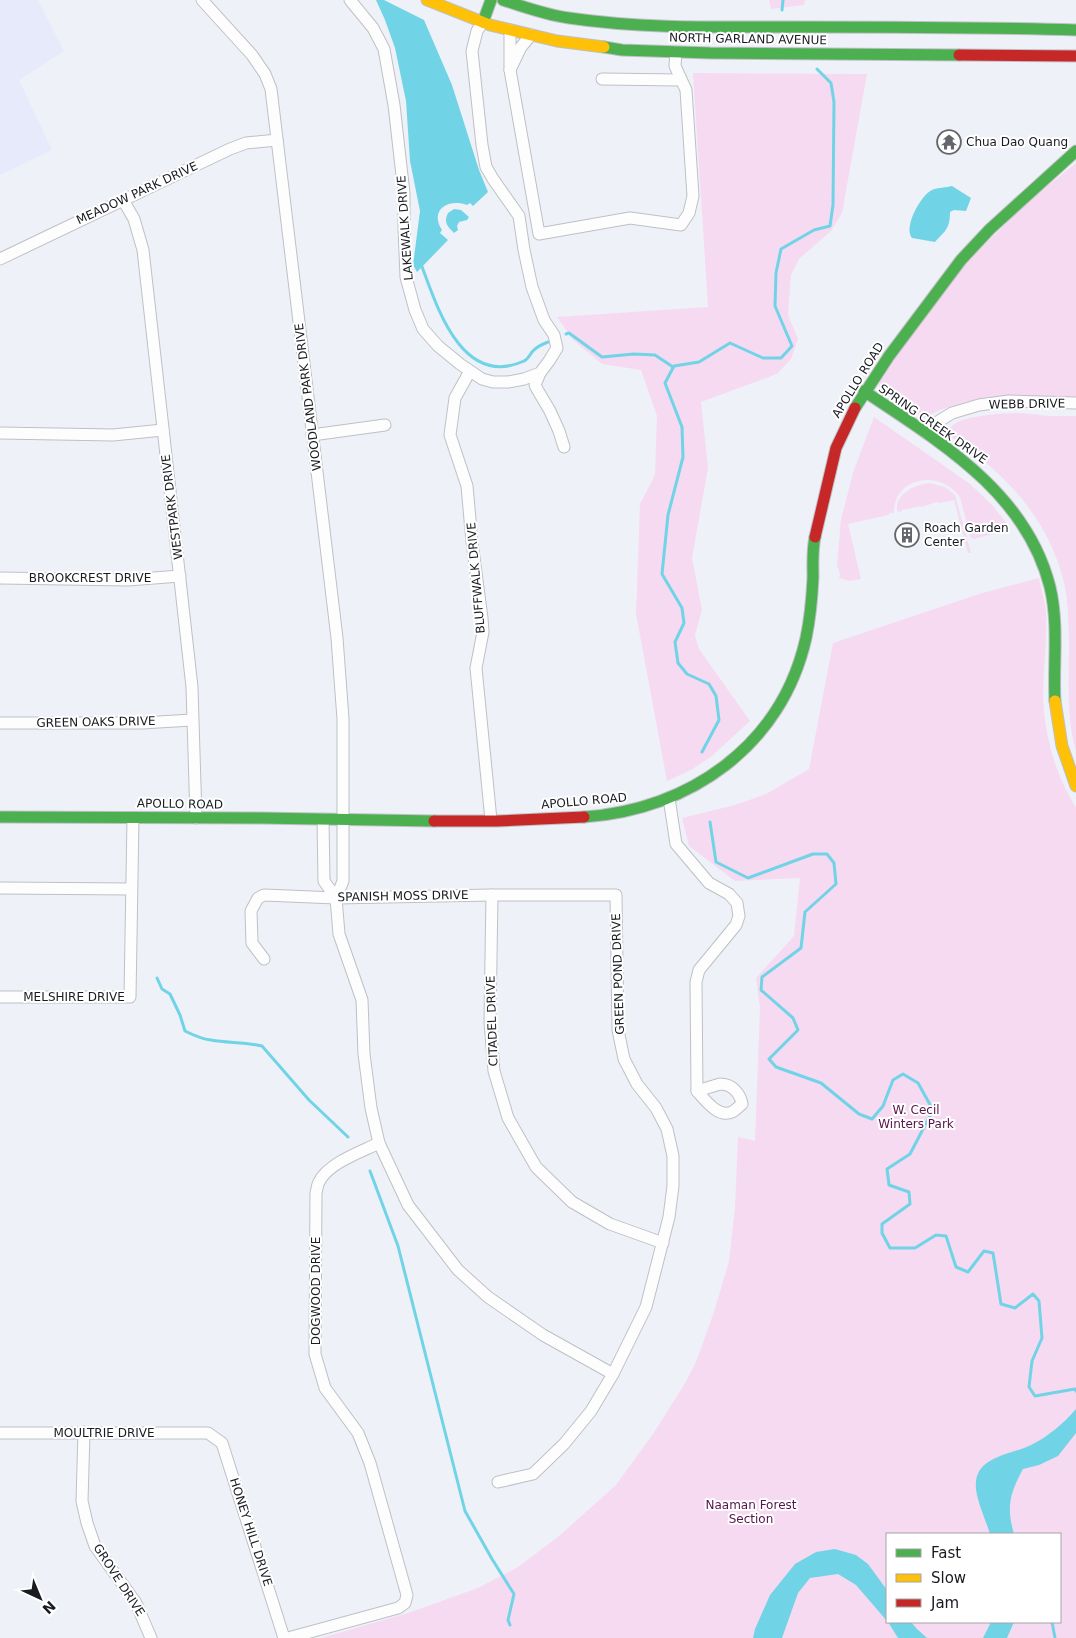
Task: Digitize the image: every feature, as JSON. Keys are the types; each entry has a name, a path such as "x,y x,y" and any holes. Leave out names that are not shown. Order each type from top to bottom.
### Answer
{"street":[{"name":"WOODLAND PARK DRIVE","path":"202,0 252,55 265,74 271,89 337,638 343,718 344,881 336,898"},
{"name":"LAKEWALK DRIVE","path":"350,0 372,28 384,49 394,105 404,193 406,277 415,310 423,329 438,346 482,379 493,382 508,382 524,380 540,373"},
{"name":"NORTH GARLAND AVENUE","path":"427,0 483,22 510,30 556,41 622,50 1076,56"},
{"path":"491,0 483,22 477,31 472,51 482,145 486,167 519,216 532,287 544,320 554,335 557,348 535,384 536,389 550,411 564,447"},
{"name":"NORTH GARLAND AVENUE","path":"503,0 568,18 640,25 767,28 971,27 1076,30"},
{"path":"510,30 510,70 540,234 630,218 681,225 690,213 693,196 686,90 675,66 676,52"},
{"path":"510,70 521,47 531,35"},
{"path":"602,79 681,80"},
{"name":"MEADOW PARK DRIVE","path":"0,259 230,150 246,144 277,140"},
{"name":"APOLLO ROAD","path":"0,817 491,820 579,817 633,811 669,798 700,783 739,756 767,725 775,715 796,672 809,631 813,550 830,467 836,445 849,416 902,337 956,265 986,234 1076,151"},
{"name":"WESTPARK DRIVE","path":"123,200 134,219 143,250 192,687 196,818"},
{"name":"BLUFFWALK DRIVE","path":"470,371 455,398 450,435 466,486 482,618 483,632 476,668 491,820"},
{"name":"SPRING CREEK DRIVE","path":"864,392 970,465 1000,493 1026,527 1045,569 1052,593 1054,610 1054,687 1058,731 1076,786"},
{"name":"WEBB DRIVE","path":"926,433 939,421 952,413 979,405 1009,401 1076,403"},
{"path":"312,435 385,425"},
{"path":"0,433 113,435 163,430"},
{"name":"BROOKCREST DRIVE","path":"0,578 128,580 180,576"},
{"name":"GREEN OAKS DRIVE","path":"0,723 142,723 192,720"},
{"path":"669,798 676,844 709,883 729,894 737,903 739,916 736,925 700,970 696,982 697,1091"},
{"name":"MELSHIRE DRIVE","path":"0,997 130,997 133,818"},
{"path":"323,819 324,881 336,898 339,934 362,1000 364,1054 371,1108 379,1142 408,1205 458,1270 488,1296 543,1334 613,1374"},
{"path":"0,888 131,888"},
{"name":"SPANISH MOSS DRIVE","path":"264,959 252,943 251,910 258,898 264,895 336,898 616,895"},
{"name":"CITADEL DRIVE","path":"492,895 490,1022 494,1071 508,1118 536,1167 572,1202 610,1224 663,1243"},
{"name":"GREEN POND DRIVE","path":"498,1482 533,1474 564,1444 591,1411 613,1374 646,1307 669,1217 673,1186 673,1156 667,1129 656,1108 637,1084 624,1059 618,1030 616,895"},
{"name":"DOGWOOD DRIVE","path":"286,1638 398,1608 405,1603 407,1595 370,1463 358,1433 325,1388 315,1354 316,1193 318,1182 324,1173 333,1166 379,1142"},
{"name":"GROVE DRIVE","path":"84,1432 82,1501 87,1523 95,1546 136,1603 151,1638"},
{"name":"MOULTRIE DRIVE","path":"0,1433 208,1433"},
{"name":"HONEY HILL DRIVE","path":"208,1433 222,1443 286,1638"}],"shaded area":[{"path":"0,0 38,0 64,51 19,80 52,150 0,175"}],"green space":[{"path":"769,0 805,0 804,5 771,9"},
{"path":"693,73 867,74 842,213 831,231 799,259 791,275 788,315 798,339 791,359 777,374 701,402 708,468 692,558 702,610 695,635 699,649 750,721 712,756 691,770 667,781 636,614 640,504 655,475 657,416 641,370 602,364 573,340 557,317 708,307"},
{"path":"1076,163 1076,397 1017,396 980,399 943,409 924,418 887,392 884,396 879,387 880,378 967,262 1027,203"},
{"path":"1021,413 1076,416 1076,751 1069,711 1068,606 1066,591 1057,560 1048,538 1023,500 991,467 953,438 950,430 954,424 963,420 990,415"},
{"path":"874,417 970,484 992,505 1009,526 1008,530 974,539 970,537 960,497 941,482 919,481 909,485 901,492 896,501 894,513 848,524 861,579 850,581 839,578 840,574 837,565 841,519 854,470"},
{"path":"930,483 945,487 955,495 971,553 968,553 954,500 937,502 902,510 901,512 897,511 899,500 907,491 918,485"},
{"name":"W. Cecil Winters Park","path":"1039,578 1046,612 1043,687 1045,724 1059,774 1076,807 1076,1638 321,1638 408,1613 478,1588 518,1567 559,1536 616,1485 653,1434 696,1362 714,1312 729,1261 735,1207 738,1137 755,1141 760,1008 756,978 794,936 800,878 735,881 689,846 682,818 735,805 766,794 809,769 833,643 979,594"}],"water":[{"path":"376,0 384,0 424,20 452,85 479,170 488,192 473,206 470,203 467,205 453,203 442,207 438,217 442,230 440,233 448,240 417,272 413,265 420,211 410,161 406,101 395,48"},
{"path":"952,186 971,198 966,211 954,210 950,212 948,226 935,242 912,238 910,233 911,219 918,204 932,190"},
{"path":"454,209 461,210 469,217 467,220 459,222 458,230 454,233 448,226 446,219 448,213"},
{"path":"1076,1409 1076,1433 1058,1456 1039,1465 1023,1469 1012,1493 1010,1516 1014,1533 990,1533 977,1494 976,1482 978,1473 990,1461 1031,1445 1061,1425"},
{"path":"835,1549 856,1555 868,1564 886,1589 886,1620 856,1585 838,1574 810,1578 798,1593 782,1638 753,1638 770,1595 795,1564 816,1552"},
{"path":"889,1623 912,1623 927,1638 898,1638"},
{"path":"990,1623 1014,1623 1007,1638 983,1638"}],"waterway":[{"path":"782,10 783,0"},
{"path":"702,752 719,720 716,696 709,684 687,674 678,663 675,642 684,623 682,608 662,574 668,515 683,457 682,427 665,383 674,366 699,362 730,343 763,358 781,358 792,346 775,306 776,273 781,249 814,230 830,226 833,205 834,102 831,83 817,69"},
{"path":"421,264 444,321 455,339 468,354 484,364 502,367 524,361 533,351 548,342"},
{"path":"566,334 569,333 602,357 634,354 655,355 673,367"},
{"path":"710,822 716,862 748,878 813,854 827,854 834,863 836,884 805,912 801,948 762,977 761,990 793,1018 798,1030 769,1059 776,1067 821,1083 859,1114 872,1119 883,1106 893,1080 903,1074 918,1083 933,1110 910,1154 887,1169 889,1185 909,1192 910,1204 882,1224 882,1233 890,1248 915,1248 936,1235 946,1236 956,1267 968,1272 984,1251 993,1253 1001,1304 1015,1308 1033,1294 1039,1301 1042,1338 1032,1361 1029,1387 1035,1396 1075,1389 1076,1391"},
{"path":"157,978 162,989 170,994 185,1031 208,1039 262,1046 309,1100 348,1137"},
{"path":"370,1171 398,1246 465,1511 514,1594 508,1620 510,1625"},
{"path":"1052,1623 1055,1638"}],"traffic: fast":[{"path":"483,22 491,0"},
{"path":"503,0 560,17 654,26 1076,30"},
{"path":"604,47 622,50 710,53 959,55"},
{"path":"855,408 889,356 961,260 990,229 1076,151"},
{"path":"864,391 950,450 1001,497 1022,523 1038,553 1053,601 1055,701"},
{"path":"584,817 623,812 660,801 694,786 726,765 753,740 776,710 794,676 806,638 811,601 815,537"},
{"path":"0,817 434,821"}],"traffic: slow":[{"path":"427,0 490,25 557,41 604,47"},
{"path":"1055,701 1062,746 1076,786"}],"traffic: jam":[{"path":"959,55 1076,56"},
{"path":"815,537 836,448 855,408"},
{"path":"434,821 497,821 584,817"}],"place":[{"name":"Chua Dao Quang","path":"949,142"},
{"name":"Roach Garden Center","path":"907,535"}],"park label":[{"name":"Naaman Forest Section","path":"751,1512"}]}
